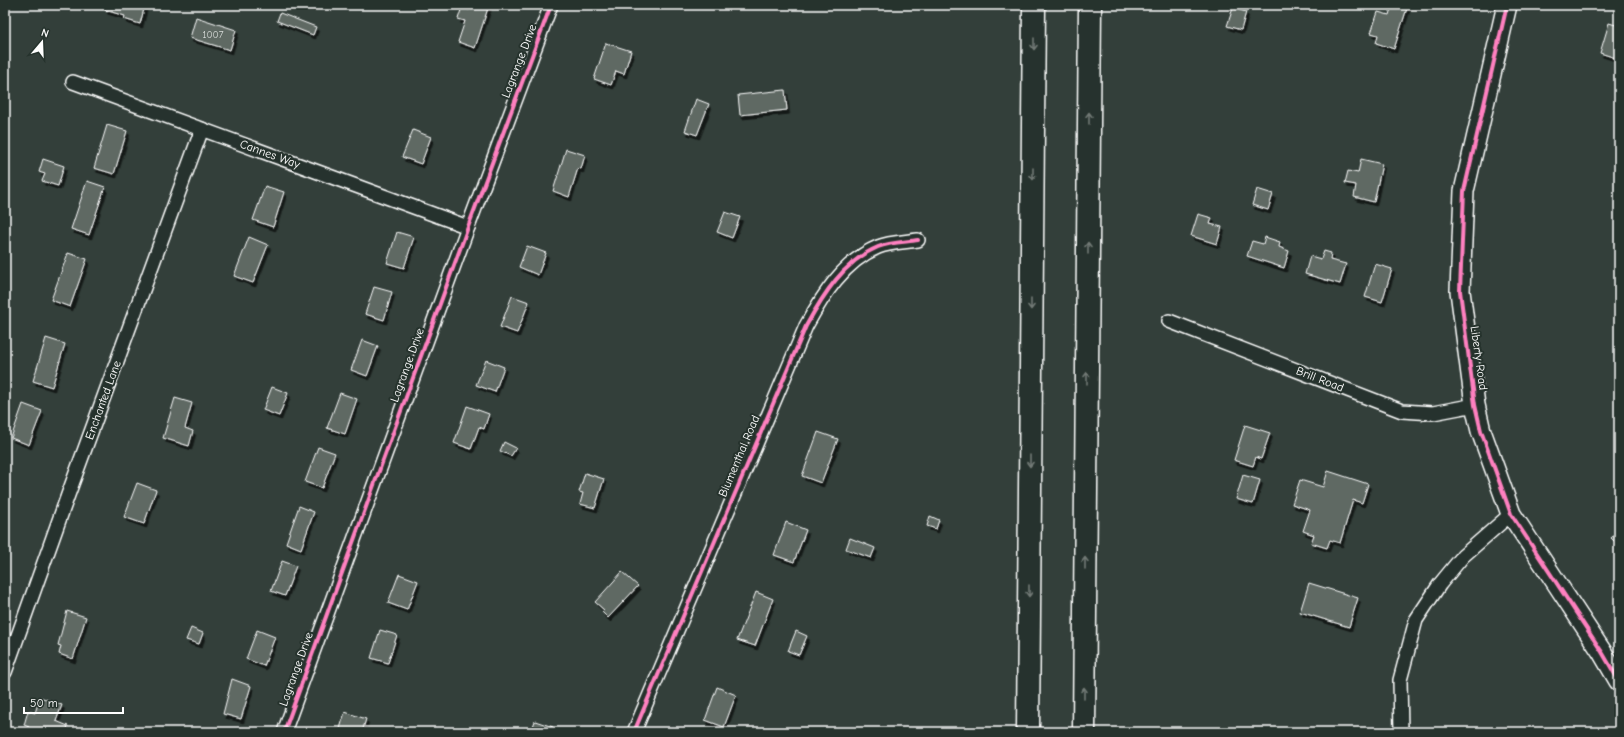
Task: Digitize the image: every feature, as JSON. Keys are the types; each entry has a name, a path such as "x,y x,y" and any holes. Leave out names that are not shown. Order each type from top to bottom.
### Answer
{"highway":[{"path":"1028,732 1034,5"},
{"path":"1084,732 1090,5"}],"street":[{"name":"Lagrange Drive","path":"284,732 468,227 551,5"},
{"name":"Liberty Road","path":"1507,5 1464,191 1460,291 1475,405 1481,431 1511,514 1602,652 1619,681"},
{"name":"Cannes Way","path":"73,82 468,227"},
{"name":"Enchanted Lane","path":"5,672 202,129"},
{"name":"Blumenthal Road","path":"634,732 797,346 822,297 841,274 859,259 878,247 918,240"},
{"name":"Brill Road","path":"1169,321 1402,411 1433,413 1475,405"},
{"path":"1401,732 1400,680 1416,620 1440,584 1463,556 1511,514"}],"building":[{"path":"107,5 145,5 140,24 124,19 125,16 105,10"},
{"path":"471,5 489,5 475,48 458,42 465,21 458,19 462,7 469,10"},
{"path":"1392,5 1408,5 1394,49 1376,43 1378,35 1371,33 1378,12 1389,15"},
{"path":"1233,8 1246,12 1241,30 1227,26"},
{"path":"280,13 316,27 313,35 277,21"},
{"path":"196,17 236,30 230,50 190,38"},
{"path":"1609,23 1619,26 1619,59 1600,53"},
{"path":"606,43 631,51 624,74 616,71 611,85 594,79"},
{"path":"785,90 787,110 740,115 738,95"},
{"path":"696,99 709,104 697,135 685,131"},
{"path":"107,125 127,131 114,174 94,168"},
{"path":"413,130 431,137 421,164 402,157"},
{"path":"566,149 585,155 581,169 578,168 569,197 553,191"},
{"path":"43,159 64,166 58,186 42,181 45,174 39,172"},
{"path":"1361,159 1382,164 1374,202 1354,197 1356,185 1345,183 1348,171 1358,173"},
{"path":"87,181 105,187 89,235 71,229"},
{"path":"265,186 284,192 273,227 253,220"},
{"path":"1257,189 1273,194 1268,210 1252,205"},
{"path":"725,212 740,217 732,238 717,232"},
{"path":"1198,214 1212,218 1210,224 1222,227 1217,244 1191,236"},
{"path":"397,232 414,237 404,268 387,263"},
{"path":"249,237 268,245 253,283 234,276"},
{"path":"1265,237 1280,242 1279,247 1289,251 1284,268 1247,256 1252,241 1263,244"},
{"path":"527,246 546,253 538,275 519,267"},
{"path":"1324,251 1331,253 1330,260 1346,264 1340,284 1305,274 1310,256 1321,259"},
{"path":"68,253 87,259 70,307 51,300"},
{"path":"1375,264 1392,269 1382,302 1365,297"},
{"path":"374,287 392,292 384,320 365,314"},
{"path":"512,296 529,302 517,333 500,327"},
{"path":"46,338 65,344 52,387 33,381"},
{"path":"362,340 378,346 367,376 351,370"},
{"path":"486,360 504,367 495,392 476,385"},
{"path":"272,387 288,393 279,416 263,410"},
{"path":"340,393 357,399 345,434 327,428"},
{"path":"175,398 192,403 185,428 193,431 189,446 163,438"},
{"path":"23,404 42,411 29,445 11,438"},
{"path":"467,406 489,414 484,429 479,427 471,449 454,443"},
{"path":"1245,425 1270,433 1261,459 1256,457 1253,466 1234,460"},
{"path":"818,432 838,439 821,483 802,476"},
{"path":"504,442 516,448 511,456 500,451"},
{"path":"318,447 335,453 322,488 305,482"},
{"path":"1328,471 1368,484 1362,503 1353,500 1340,543 1330,540 1327,548 1311,543 1314,535 1303,531 1310,510 1292,504 1300,480 1323,487"},
{"path":"585,473 604,479 595,508 580,504 583,493 579,492"},
{"path":"1243,475 1260,480 1253,504 1236,499"},
{"path":"137,483 156,490 144,524 124,517"},
{"path":"299,506 314,512 301,549 286,543"},
{"path":"930,516 939,520 936,529 927,526"},
{"path":"786,522 806,530 794,562 774,555"},
{"path":"1619,529 1619,546 1611,538"},
{"path":"850,538 875,548 871,558 846,549"},
{"path":"282,561 296,566 285,596 271,591"},
{"path":"622,572 638,586 608,618 602,612 604,610 595,602"},
{"path":"399,574 418,581 407,610 388,603"},
{"path":"1309,583 1358,598 1349,627 1300,612"},
{"path":"756,592 773,599 755,646 737,640"},
{"path":"67,611 86,617 73,659 59,654 61,646 58,645"},
{"path":"191,628 203,633 199,644 186,640"},
{"path":"257,630 275,637 264,666 246,659"},
{"path":"380,630 397,635 388,663 371,658"},
{"path":"796,631 807,636 799,655 788,651"},
{"path":"232,679 251,686 241,719 223,714"},
{"path":"717,687 736,695 724,727 705,720"},
{"path":"40,697 62,705 56,721 68,726 66,732 28,732 29,727 24,725 28,711 35,713"},
{"path":"345,712 366,719 362,732 339,732"},
{"path":"535,721 553,727 551,732 531,732"}],"cycle path":[{"path":"284,732 468,227 551,5"},
{"path":"1507,5 1464,191 1460,291 1475,405 1481,431 1511,514 1602,652 1619,681"},
{"path":"634,732 806,326 827,291 855,261 866,253 883,245 918,240"}]}
